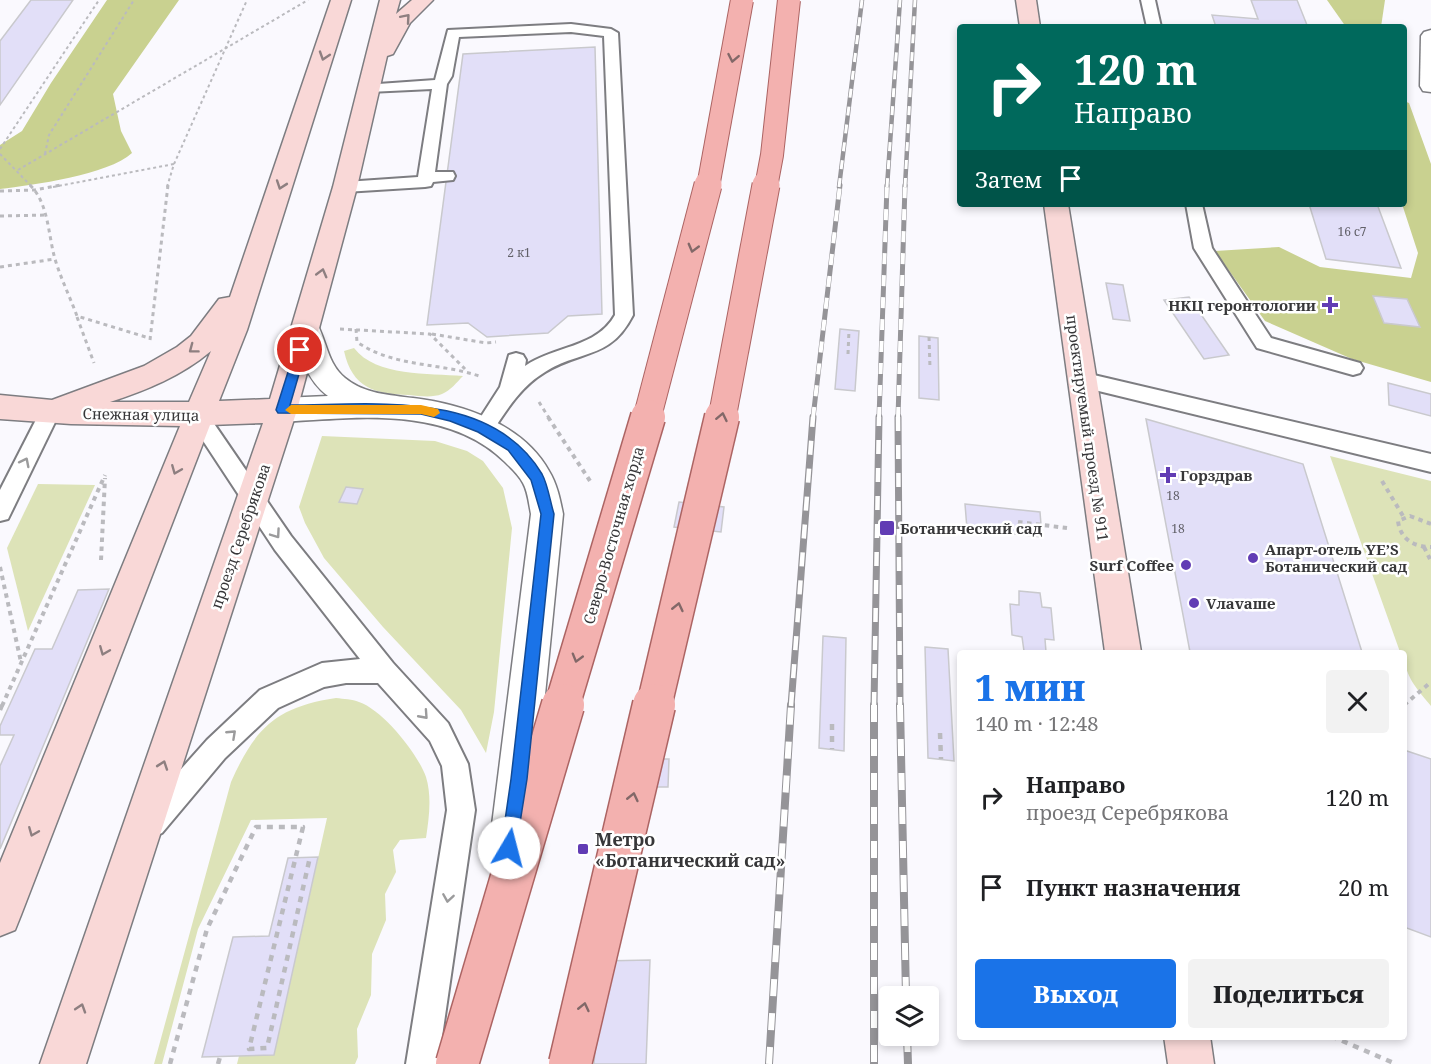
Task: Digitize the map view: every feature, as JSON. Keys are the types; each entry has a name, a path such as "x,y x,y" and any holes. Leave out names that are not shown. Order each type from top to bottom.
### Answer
{"main road":[{"path":"0,915 232,330 341,0"},
{"name":"проезд Серебрякова","path":"63,1064 282,410 345,187 390,0"},
{"path":"371,81 402,20 423,0"},
{"name":"Северо-Восточная хорда","path":"457,1064 648,415 705,203 742,0"},
{"path":"570,1064 723,413 772,155 789,0"},
{"path":"1026,0 1030,24"},
{"name":"проектируемый проезд № 911","path":"1056,207 1123,650"},
{"path":"50,412 146,376 200,345 213,330 253,269"},
{"name":"Снежная улица","path":"0,407 130,416 282,410"},
{"path":"1188,1040 1191,1064"}],"street":[{"path":"1431,36 1431,86"},
{"path":"306,330 320,372 332,384 357,399 452,417 483,429 513,447 537,478 547,514 519,779 480,1064"},
{"path":"282,410 421,410"}],"lane":[{"path":"1148,0 1153,24"},
{"path":"345,187 425,182 440,86 446,76 453,33 570,28 611,33 624,315 620,327 603,340 542,365 510,389 483,429"},
{"path":"371,81 459,88"},
{"path":"426,177 447,176"},
{"path":"1195,207 1203,248 1264,343 1353,368"},
{"path":"510,389 516,360"},
{"path":"1081,380 1431,463"},
{"path":"0,512 50,412"},
{"path":"197,415 282,543 384,671 439,732 455,764 461,810 422,1064"},
{"path":"137,841 216,749 269,699 322,675 346,671 384,671"}],"path":[{"path":"0,149 99,0"},
{"path":"45,154 49,135 134,0"},
{"path":"152,348 149,338 166,191 174,164 247,0"},
{"path":"18,170 308,0"},
{"path":"0,154 35,190 46,215 55,259 97,370"},
{"path":"0,191 35,190 174,164"},
{"path":"0,216 46,215"},
{"path":"0,267 55,259"},
{"path":"77,316 149,338"},
{"path":"356,329 430,334 486,343"},
{"path":"848,354 849,330"},
{"path":"430,334 466,370"},
{"path":"929,337 930,368"},
{"path":"1376,472 1403,516"},
{"path":"0,710 105,476 100,570"},
{"path":"1431,524 1412,515 1403,516 1398,521 1398,529 1403,537 1413,544 1431,547"},
{"path":"1018,522 1074,528"},
{"path":"1424,547 1431,561"},
{"path":"0,567 21,663"},
{"path":"1407,702 1431,682"},
{"path":"831,750 832,724"},
{"path":"940,733 941,759"},
{"path":"170,1064 207,929 256,827 303,827 249,1048 267,1048 310,857"},
{"path":"1340,1040 1396,1064"},
{"path":"218,1064 220,1057"}],"green space":[{"path":"107,0 179,0 113,94 121,131 132,153 121,161 88,173 50,182 0,189 0,145 22,131"},
{"path":"1327,0 1385,0 1381,24 1344,24"},
{"path":"1407,102 1431,164 1431,382 1352,359 1265,321 1215,251 1279,247 1320,267 1411,278 1418,253 1403,207 1407,207"},
{"path":"354,348 364,357 389,369 463,376 448,391 434,396 386,393 367,386 353,373 344,351"},
{"path":"322,436 435,441 467,451 483,461 503,488 512,528 494,712 486,753 461,710 383,627 324,558 305,523 299,507"},
{"path":"1330,456 1431,481 1431,706 1416,688 1407,670 1407,650 1399,650"},
{"path":"38,484 95,485 28,631 7,548"},
{"path":"336,698 359,702 389,723 408,745 422,768 428,785 429,800 426,838 400,840 393,850 396,872 385,894 386,920 372,954 371,995 357,1029 358,1057 355,1064 237,1064 239,1056 274,1055 327,818 251,820 198,929 162,1064 154,1064 231,782 240,763 259,734 283,714 298,707"}],"building":[{"path":"31,0 73,0 0,105 0,41"},
{"path":"1251,0 1297,0 1307,24 1215,24 1212,15 1258,19"},
{"path":"595,47 602,314 568,316 548,333 487,337 468,323 427,325 463,54"},
{"path":"1310,207 1378,207 1401,268 1326,259"},
{"path":"1106,283 1123,285 1130,321 1113,319"},
{"path":"1373,296 1407,299 1420,327 1384,323"},
{"path":"1189,297 1229,355 1204,359 1164,300"},
{"path":"840,329 859,331 855,391 835,389"},
{"path":"919,336 938,338 939,400 919,398"},
{"path":"1388,383 1431,394 1431,416 1389,405"},
{"name":"Апарт-отель YE’S Ботанический сад","path":"1146,419 1303,464 1361,650 1190,650"},
{"path":"346,487 363,489 357,504 339,502"},
{"path":"679,502 724,507 721,532 674,527"},
{"path":"965,504 1040,512 1042,537 967,529"},
{"path":"109,589 0,849 0,766 14,735 0,735 0,726 35,649 52,649 78,590"},
{"path":"1019,591 1040,593 1042,607 1051,608 1054,640 1045,639 1046,650 1024,650 1022,637 1012,635 1010,604 1019,605"},
{"path":"823,636 846,638 844,751 819,748"},
{"path":"925,647 948,649 954,761 928,758"},
{"path":"1407,751 1431,759 1431,937 1407,928"},
{"path":"654,759 669,759 668,787 653,787"},
{"path":"318,857 274,1055 202,1057 233,937 269,936 288,858"},
{"path":"650,960 646,1064 594,1064 601,961"}],"railway":[{"path":"839,187 862,0"},
{"path":"887,187 900,0"},
{"path":"905,187 915,0"},
{"path":"813,418 840,185"},
{"path":"879,418 887,185"},
{"path":"898,418 905,185"},
{"path":"791,706 813,417"},
{"path":"874,706 879,417"},
{"path":"898,418 900,706"},
{"path":"769,1064 791,705"},
{"path":"900,705 906,986"},
{"path":"874,706 874,1064"},
{"path":"907,1046 908,1064"}],"slow traffic":[{"path":"291,410 331,408 421,410 434,413"}],"place":[{"name":"НКЦ геронтологии","path":"1330,305"},
{"name":"Горздрав","path":"1168,475"},
{"name":"Ботанический сад","path":"887,528"},
{"name":"Апарт-отель YE’S Ботанический сад","path":"1253,558"},
{"name":"Surf Coffee","path":"1186,565"},
{"name":"Vлаvаше","path":"1194,603"},
{"name":"Метро «Ботанический сад»","path":"583,849"}],"route":[{"path":"300,350 282,410 331,408 421,410 452,417 483,429 513,447 537,478 547,514 519,779 509,848"}]}
